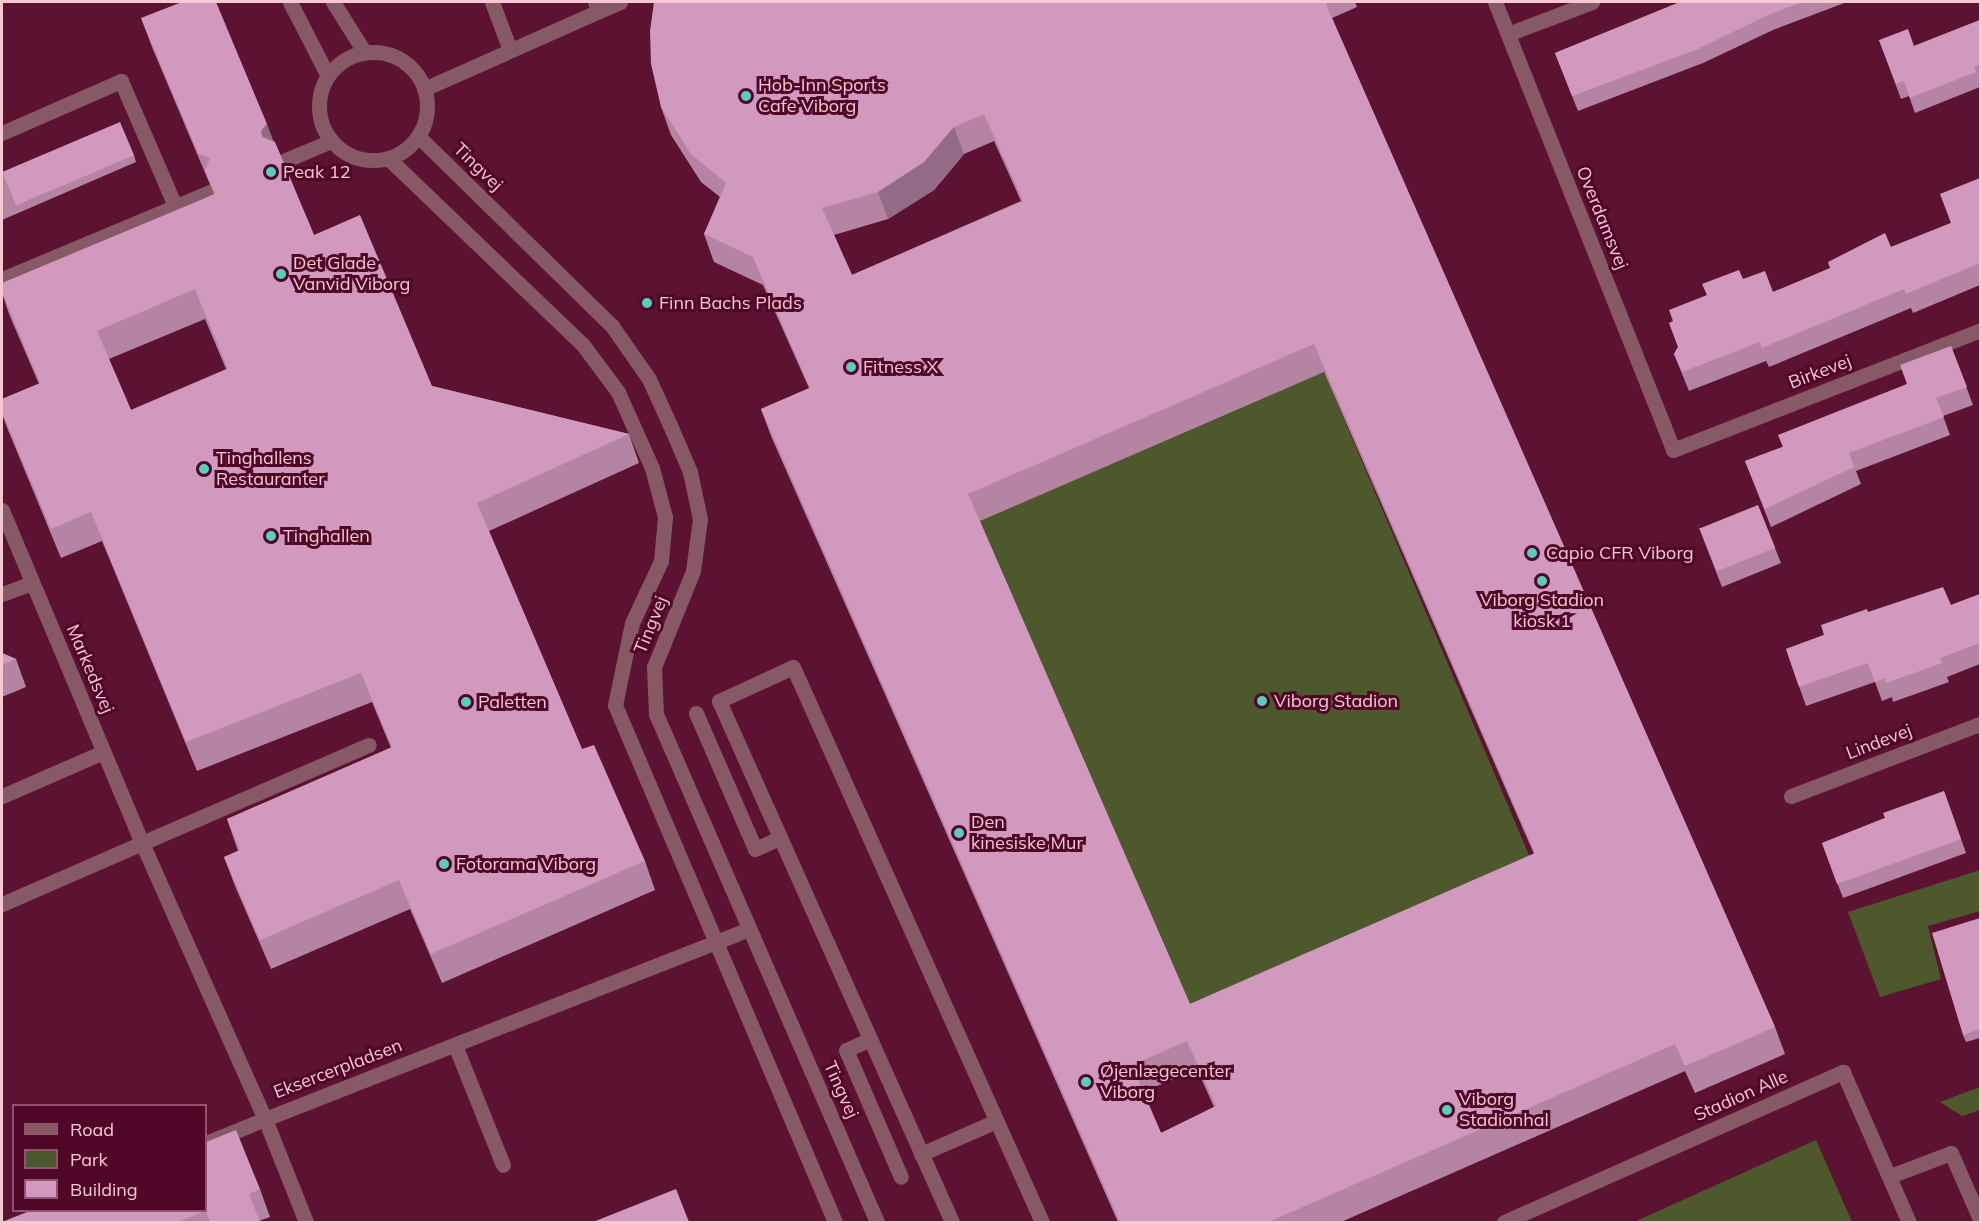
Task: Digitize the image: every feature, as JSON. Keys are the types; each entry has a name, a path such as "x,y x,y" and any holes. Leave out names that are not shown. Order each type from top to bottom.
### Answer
{"street":[{"path":"290,2 328,76"},
{"path":"333,2 365,53"},
{"path":"492,2 510,50"},
{"path":"424,89 510,50 597,6 620,2"},
{"name":"Overdamsvej","path":"1495,2 1673,450"},
{"path":"1508,34 1592,2"},
{"path":"365,53 384,53 402,60 415,72 424,89 425,121 418,136 399,153 388,158 357,158 331,141 319,109 328,76 344,61 365,53"},
{"path":"2,133 121,81 175,206"},
{"name":"Tingvej","path":"418,136 612,326 649,379 686,463 697,495 698,542 687,587 654,667 653,694 667,743 877,1222"},
{"path":"281,162 331,141"},
{"name":"Tingvej","path":"388,158 583,345 618,392 655,475 665,517 661,561 632,623 615,705 835,1222"},
{"path":"2,279 212,191"},
{"name":"Birkevej","path":"1673,450 1980,330"},
{"name":"Markedsvej","path":"2,510 142,843"},
{"path":"2,594 32,583"},
{"path":"952,1222 719,701 793,667 1042,1222"},
{"path":"696,713 756,849 780,838"},
{"name":"Lindevej","path":"1791,796 1980,724"},
{"path":"2,904 369,745"},
{"path":"2,796 104,752"},
{"name":"Eksercerpladsen","path":"142,843 265,1119 749,929"},
{"path":"870,1040 846,1050 901,1177"},
{"path":"454,1045 503,1165"},
{"name":"Stadion Alle","path":"1504,1222 1843,1072 1909,1222"},
{"path":"207,1143 265,1119 306,1222"},
{"path":"921,1154 996,1121"},
{"path":"1890,1176 1951,1153 1980,1219"}],"green space":[{"name":"Viborg Stadion","path":"1324,372 1541,883 1194,1030 977,519"},
{"path":"1980,870 1980,911 1928,926 1941,979 1880,997 1848,912"},
{"path":"1980,1087 1980,1110 1962,1116 1940,1102"},
{"path":"1816,1140 1852,1222 1634,1222"}],"building":[{"path":"182,2 216,2 267,124 261,131 262,137 275,142 314,235 360,215 432,386 629,434 477,503 582,749 594,745 645,861 431,954 399,880 260,940 224,857 240,850 227,819 392,747 361,673 186,742 91,512 51,529 2,412 2,399 40,383 2,292 2,283 215,194 205,171 210,158 198,153 141,18","holes":["195,289 228,369 131,410 97,331"]},
{"path":"654,2 1325,2 1775,1027 1685,1066 1675,1044 1268,1222 1120,1222 761,409 810,388 753,257 704,234 726,183 691,154 661,107 651,64 650,31","holes":["984,114 1023,201 852,275 822,208 878,192 924,162 954,127","1314,344 1535,853 1190,1004 968,494","1187,1041 1216,1106 1161,1133 1132,1065"]},
{"path":"1680,2 1803,2 1768,15 1698,49 1572,96 1555,53"},
{"path":"1980,20 1980,64 1974,67 1976,72 1910,98 1904,81 1896,84 1879,40 1908,29 1914,46"},
{"path":"120,122 134,155 16,205 2,172"},
{"path":"1980,178 1980,263 1906,294 1904,289 1762,348 1760,342 1682,372 1674,354 1678,347 1669,323 1673,321 1669,310 1707,295 1702,284 1739,270 1743,279 1765,271 1773,292 1830,268 1828,262 1885,233 1891,247 1951,223 1940,194"},
{"path":"1951,346 1967,387 1936,398 1944,417 1849,453 1854,467 1765,509 1745,461 1783,447 1778,435 1907,384 1900,365"},
{"path":"1758,505 1775,548 1717,571 1700,529"},
{"path":"1943,587 1951,605 1980,594 1980,643 1940,658 1942,663 1886,683 1885,678 1875,682 1868,663 1799,687 1786,649 1824,635 1821,625"},
{"path":"2,653 16,659 2,665"},
{"path":"1944,791 1961,839 1837,884 1822,843 1885,818 1883,813"},
{"path":"1980,918 1980,1029 1963,1035 1932,933"},
{"path":"236,1130 260,1189 249,1194 260,1222 210,1222 206,1212 207,1142"},
{"path":"676,1189 689,1222 593,1222"},
{"path":"27,1212 203,1212 177,1222 2,1222"}],"place":[{"name":"Hob-Inn Sports Cafe Viborg","path":"746,96"},
{"name":"Peak 12","path":"271,172"},
{"name":"Det Glade Vanvid Viborg","path":"281,274"},
{"name":"Finn Bachs Plads","path":"647,303"},
{"name":"Fitness X","path":"851,367"},
{"name":"Tinghallens Restauranter","path":"204,469"},
{"name":"Tinghallen","path":"271,536"},
{"name":"Capio CFR Viborg","path":"1532,553"},
{"name":"Viborg Stadion kiosk 1","path":"1542,581"},
{"name":"Viborg Stadion","path":"1262,701"},
{"name":"Paletten","path":"466,702"},
{"name":"Den kinesiske Mur","path":"959,833"},
{"name":"Fotorama Viborg","path":"444,864"},
{"name":"Øjenlægecenter Viborg","path":"1086,1082"},
{"name":"Viborg Stadionhal","path":"1447,1110"}]}
